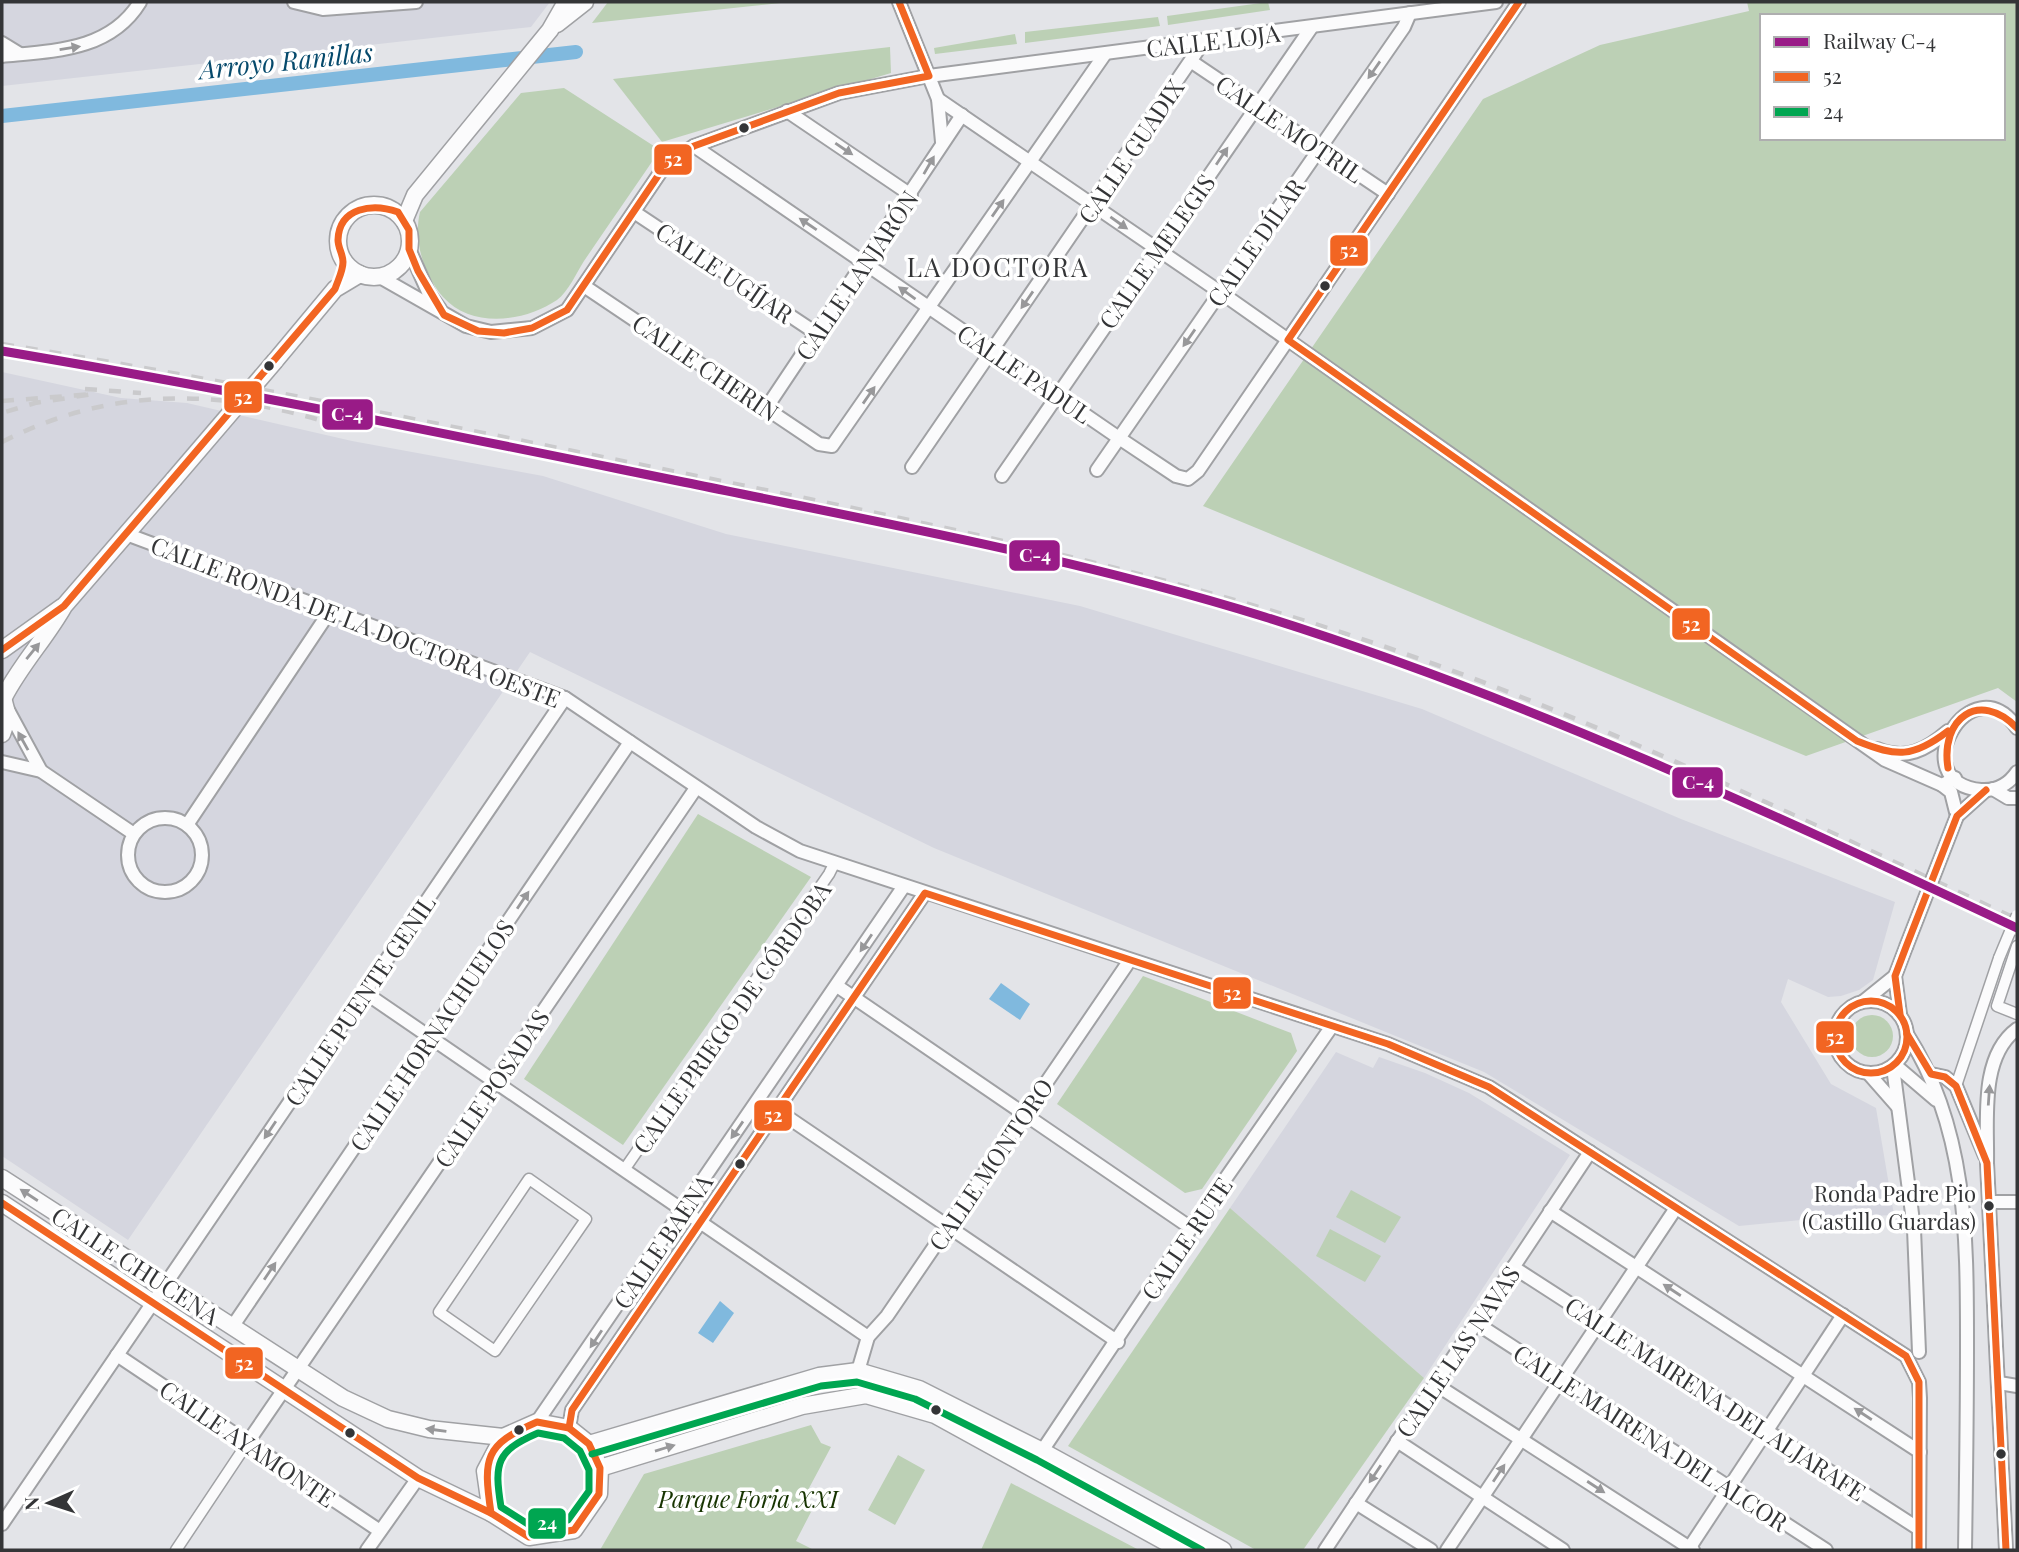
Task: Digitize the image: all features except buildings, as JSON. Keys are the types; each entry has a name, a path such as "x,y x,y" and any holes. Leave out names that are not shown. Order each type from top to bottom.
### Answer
{"street":[{"path":"2,56 79,47 97,41 124,20 140,2"},
{"path":"294,2 333,9 416,2"},
{"path":"404,221 415,195 549,30 566,2"},
{"path":"549,30 585,2"},
{"path":"899,2 938,99 942,142"},
{"name":"CALLE LOJA","path":"380,277 444,315 478,331 504,332 532,328 567,310 666,164 694,146 839,93 929,76 1496,2"},
{"path":"1288,340 1519,2"},
{"name":"CALLE DÍLAR","path":"1097,470 1404,27 1410,13"},
{"name":"CALLE MELEGIS","path":"1002,476 1311,28"},
{"name":"CALLE GUADIX","path":"912,467 1204,41"},
{"path":"2,43 20,54"},
{"path":"928,308 1105,54"},
{"name":"CALLE MOTRIL","path":"1192,62 1388,194"},
{"path":"938,99 1220,292 1857,741 1902,769 1951,784 1990,790 2008,798 2017,798"},
{"path":"788,111 911,195"},
{"name":"CALLE LANJARÓN","path":"767,407 911,195 942,142 962,116"},
{"name":"CALLE PADUL","path":"694,146 1176,476 1188,479 1198,471 1288,340"},
{"path":"388,208 415,195"},
{"path":"335,289 344,261 338,239 346,218 365,206 388,208 398,212 409,230 410,249 429,294 444,315"},
{"name":"CALLE UGÍJAR","path":"634,212 816,333"},
{"path":"344,261 360,274 380,277 399,267 410,249"},
{"path":"2,734 4,700 17,671 52,627 64,606 335,289 360,274"},
{"name":"CALLE CHERIN","path":"584,286 827,447 835,444 928,308"},
{"name":"CALLE RONDA DE LA DOCTORA OESTE","path":"126,534 565,698 777,841 925,893 1388,1044 1489,1087 1906,1356 1913,1366"},
{"path":"2,650 64,606"},
{"path":"187,825 330,611"},
{"name":"CALLE PUENTE GENIL","path":"2,1524 565,698"},
{"path":"4,700 41,771"},
{"path":"1857,741 1886,753 1906,755 1929,747 1948,732 1956,721 1978,710 2003,714 2017,729"},
{"path":"1948,732 1944,756 1957,816"},
{"name":"CALLE HORNACHUELOS","path":"232,1327 630,742"},
{"path":"2,762 41,771 134,834"},
{"path":"1965,1550 1967,1268 1956,1148 1931,1074 1900,1014 1895,976 1957,816 1990,790 2004,785 2017,772"},
{"name":"CALLE POSADAS","path":"248,1442 696,788"},
{"path":"165,818 187,825 201,846 202,859 192,881 174,892 153,891 135,878 127,856 134,834 153,820 165,818"},
{"name":"CALLE PRIEGO DE CÓRDOBA","path":"624,1170 830,874 835,862"},
{"name":"CALLE BAENA","path":"537,1422 904,886"},
{"name":"CALLE BAENA","path":"569,1428 572,1410 925,893"},
{"path":"1956,1086 1999,958 2017,915"},
{"path":"2017,946 1996,1010 2017,1014"},
{"name":"CALLE MONTORO","path":"858,1370 868,1337 887,1316 1130,960"},
{"path":"1895,976 1840,1018 1835,1037 1841,1058 1849,1066 1869,1074 1900,1110"},
{"path":"837,986 1191,1228"},
{"path":"364,992 868,1337"},
{"path":"1864,1001 1883,1002 1900,1014"},
{"name":"CALLE RUTE","path":"1042,1451 1118,1342 1191,1228 1332,1026"},
{"path":"2006,1550 1987,1163 1990,1082 1999,1049 2017,1029"},
{"path":"1908,1034 1907,1045 1894,1066 1914,1229 1919,1352 1913,1366 1920,1390 1919,1550"},
{"path":"1869,1074 1894,1066"},
{"path":"1894,1066 1929,1090 1943,1108"},
{"path":"1931,1074 1945,1077 1956,1086 1987,1163"},
{"path":"777,1110 1118,1342"},
{"name":"CALLE LAS NAVAS","path":"1325,1550 1590,1152"},
{"name":"CALLE CHUCENA","path":"2,1178 343,1398 388,1419 429,1429 503,1437"},
{"path":"529,1179 586,1219 495,1351 439,1312 529,1179"},
{"path":"1991,1202 2017,1202"},
{"name":"CALLE CHUCENA","path":"2,1203 287,1388 418,1478 491,1513"},
{"path":"1447,1550 1676,1208"},
{"path":"1550,1211 1920,1452"},
{"name":"CALLE MAIRENA DEL ALJARAFE","path":"1513,1266 1919,1529"},
{"path":"1435,1384 1690,1549 1843,1315"},
{"name":"CALLE MAIRENA DEL ALCOR","path":"1476,1323 1826,1550"},
{"name":"CALLE AYAMONTE","path":"117,1354 380,1531"},
{"path":"589,1444 819,1376 858,1370 919,1390 1042,1451 1223,1550"},
{"path":"1998,1383 2017,1386"},
{"path":"600,1468 802,1406 866,1395 935,1415 1180,1550"},
{"path":"537,1422 569,1428 589,1444 600,1468 599,1494 574,1530 527,1544 491,1513 485,1471 503,1437 537,1422"},
{"path":"1397,1441 1563,1550"},
{"path":"176,1550 248,1442"},
{"path":"367,1550 418,1478"},
{"path":"1356,1503 1431,1550"}],"shaded area":[{"path":"2,2 550,2 531,27 2,86"},
{"path":"2,372 121,398 187,403 352,441 543,476 726,534 1080,606 1422,709 1681,819 1895,902 1873,980 1859,990 1828,997 1788,979 1781,1002 1831,1084 1876,1108 1894,1215 1821,1218 1739,1226 1484,1072 934,848 530,652 128,1240 2,1156"},
{"path":"1336,1052 1373,1068 1379,1057 1425,1073 1469,1093 1570,1155 1424,1378 1230,1208"}],"green space":[{"path":"608,2 790,2 592,23"},
{"path":"1268,2 1270,10 1168,25 1167,16"},
{"path":"1747,2 2017,2 2017,702 1998,688 1806,756 1203,506 1483,99 1600,45 1749,11"},
{"path":"1158,17 1160,26 1025,43 1025,32"},
{"path":"1015,34 1017,44 935,54 934,48"},
{"path":"890,47 891,73 662,142 613,79"},
{"path":"564,88 660,150 569,287 557,300 544,308 514,317 483,318 468,314 443,297 430,279 419,246 420,212 521,93"},
{"path":"698,814 811,877 623,1145 524,1079"},
{"path":"1143,976 1291,1033 1297,1051 1202,1189 1185,1193 1057,1104"},
{"path":"1872,1015 1887,1021 1893,1036 1887,1051 1872,1057 1857,1051 1851,1036 1857,1021"},
{"path":"1351,1190 1401,1217 1385,1243 1336,1217"},
{"path":"1230,1208 1424,1378 1303,1550 1256,1550 1068,1446"},
{"path":"1330,1229 1381,1256 1365,1282 1316,1256"},
{"name":"Parque Forja XXI","path":"811,1425 821,1443 831,1447 800,1505 811,1512 796,1541 814,1550 600,1550 644,1474"},
{"path":"898,1455 925,1470 895,1525 868,1510"},
{"path":"1011,1483 1139,1550 981,1550"}],"water":[{"path":"1001,983 1030,1004 1020,1020 989,999"},
{"path":"720,1301 734,1313 713,1343 698,1333"}],"waterway":[{"name":"Arroyo Ranillas","path":"2,116 576,52"}],"railway":[{"path":"2,344 256,388 769,491 1044,551 1226,598 1406,654 1561,713 1714,779 2017,919"},
{"path":"85,389 141,393"},
{"path":"2,401 93,394 35,403 2,413"},
{"path":"2,442 43,424 84,411 125,402 166,399 208,399 250,404 336,425"}],"rail line":[{"name":"C-4","path":"2,351 350,415 841,514 1054,560 1195,596 1362,649 1552,721 1739,800 2017,928"}],"transit line":[{"name":"52","path":"2,650 64,606 335,289 343,265 338,243 340,229 351,214 368,208 398,212 409,230 409,249 418,271 444,315 478,331 504,333 532,328 567,310 666,164 694,146 839,93 929,76 899,2"},
{"name":"52","path":"1519,2 1288,340 1857,741 1883,750 1904,752 1925,746 1948,731"},
{"name":"52","path":"1948,768 1950,736 1965,715 1976,711 1989,711 2003,717 2017,728"},
{"name":"52","path":"1900,1014 1895,976 1906,947 1957,816 1986,790"},
{"name":"52","path":"569,1428 572,1410 925,893 1388,1044 1489,1087 1906,1356 1919,1382 1919,1550"},
{"name":"52","path":"1864,1001 1878,1001 1897,1011 1907,1030 1907,1037 1907,1044 1897,1063 1878,1073 1864,1073 1845,1063 1835,1044 1835,1030 1845,1011 1864,1001"},
{"name":"52","path":"1907,1034 1931,1074 1945,1077 1956,1086 1987,1163 2006,1550"},
{"name":"52","path":"2,1203 418,1478 491,1513"},
{"name":"24","path":"592,1454 821,1386 857,1382 915,1399 1037,1460 1202,1550"},
{"name":"52","path":"537,1422 569,1428 589,1444 600,1468 599,1494 574,1530 529,1537 491,1513 487,1479 491,1456 497,1446 519,1430 537,1422"},
{"name":"24","path":"538,1433 564,1438 580,1451 589,1470 589,1491 568,1520 531,1526 501,1507 498,1479 501,1460 506,1453 538,1433"}],"place":[{"name":"Ronda Padre Pio (Castillo Guardas)","path":"1989,1206"}],"district":[{"name":"LA DOCTORA","path":"998,266"}]}
